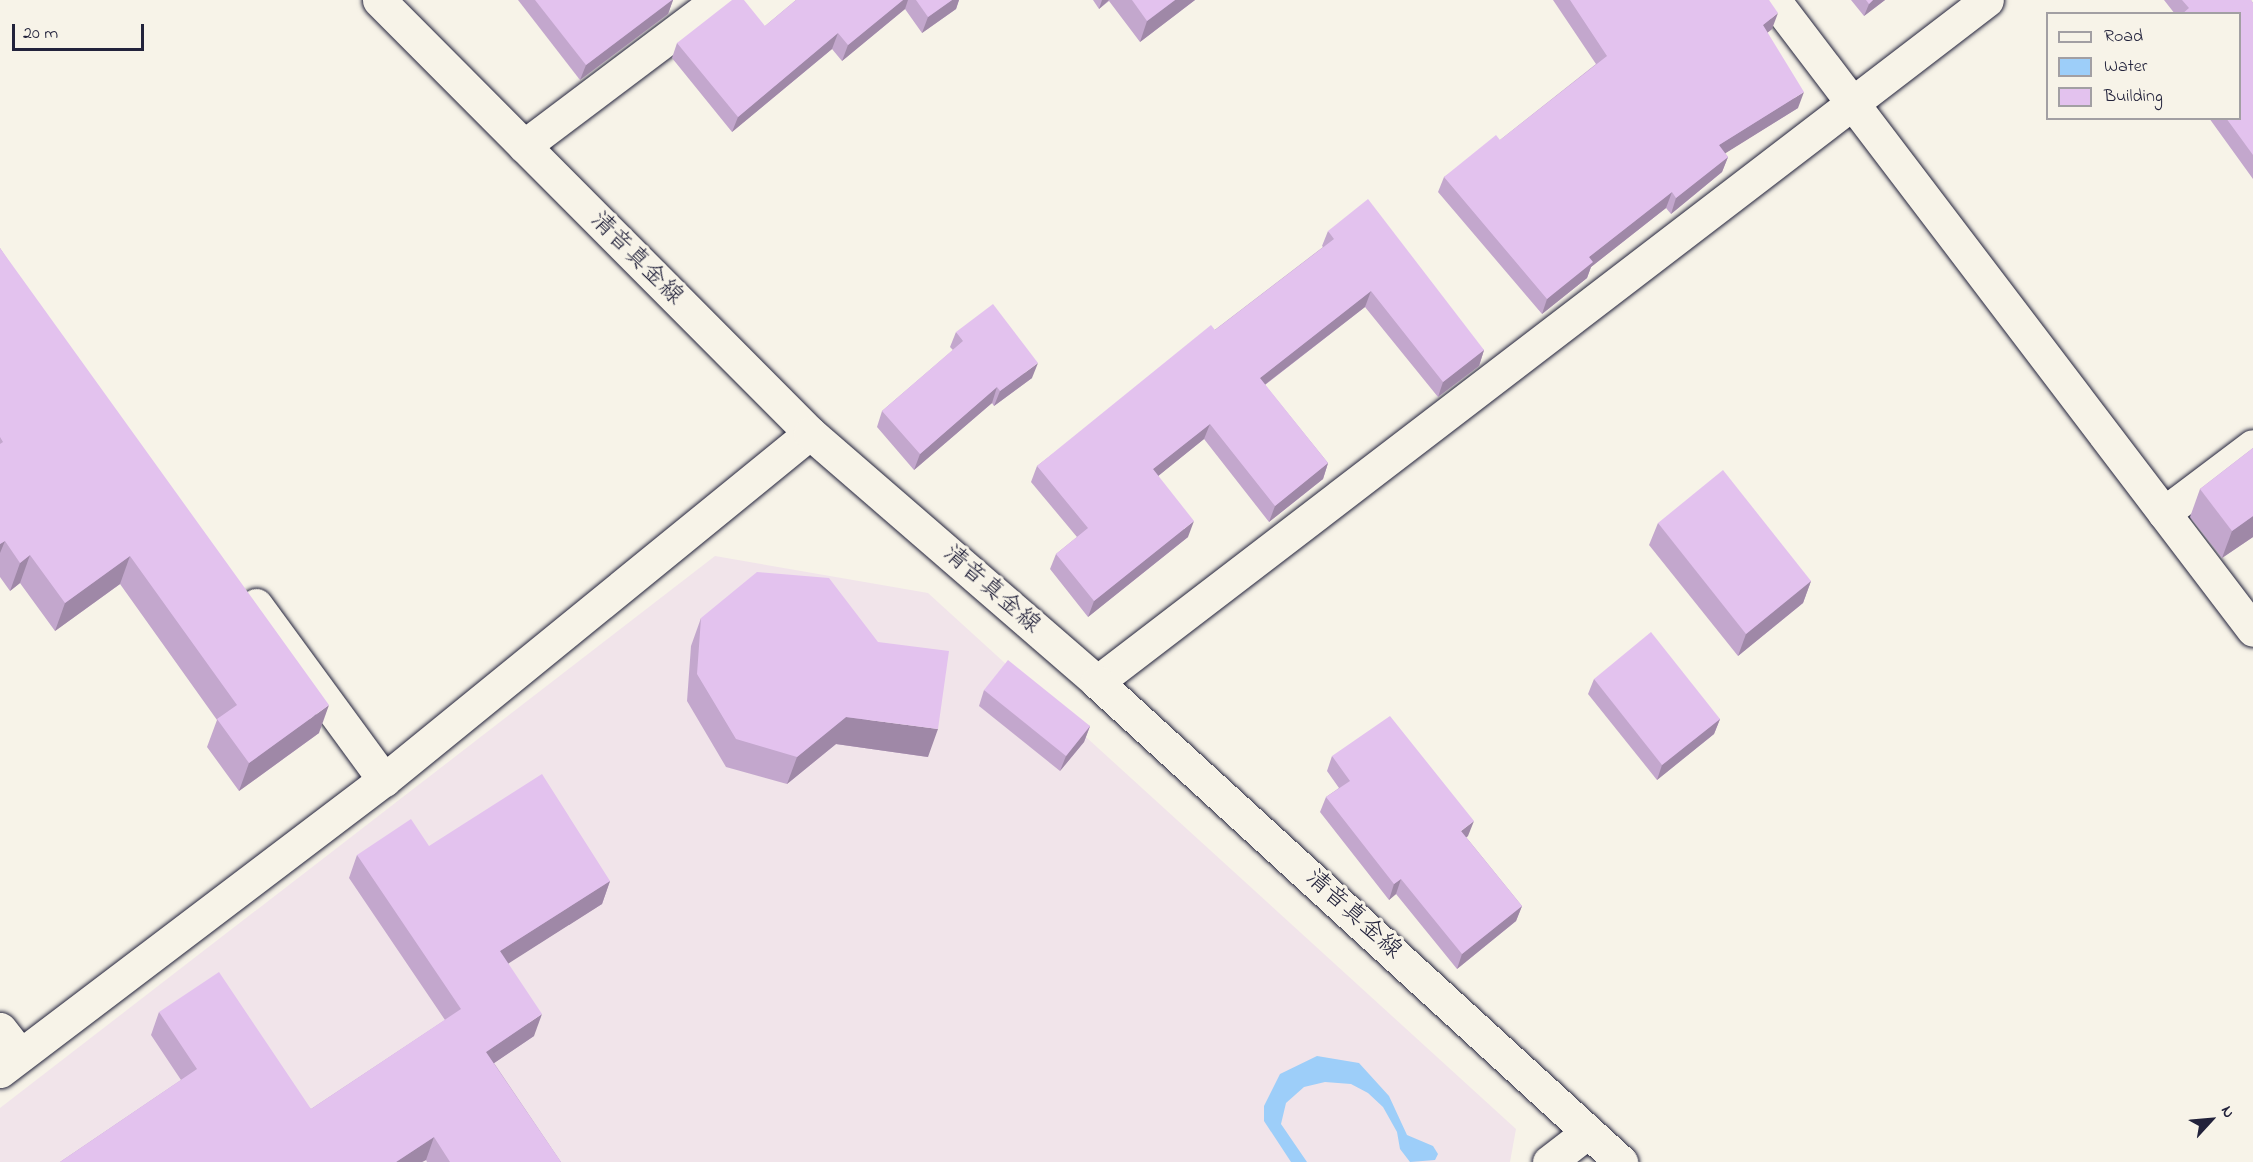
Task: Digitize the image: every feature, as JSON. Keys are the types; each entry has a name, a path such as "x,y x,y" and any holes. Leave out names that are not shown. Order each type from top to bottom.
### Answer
{"street":[{"name":"清音真金線","path":"379,0 810,433 1097,682 1621,1162"},
{"path":"524,146 718,0"},
{"path":"1774,0 2253,630"},
{"path":"1097,682 1987,0"},
{"path":"0,1029 10,1063 384,780 810,433"},
{"path":"2164,513 2253,446"},
{"path":"238,580 384,780"},
{"path":"1549,1162 1588,1132"}],"shaded area":[{"path":"715,556 928,593 1516,1129 1510,1162 0,1162 0,1108"}],"water":[{"path":"1317,1056 1359,1063 1389,1096 1407,1135 1433,1146 1438,1154 1435,1160 1410,1162 1400,1149 1397,1132 1383,1107 1368,1093 1351,1084 1325,1082 1304,1087 1286,1103 1281,1124 1307,1162 1291,1162 1264,1121 1264,1106 1280,1074"}],"building":[{"path":"535,0 672,0 586,65"},
{"path":"732,0 744,0 765,26 796,0 903,0 848,45 838,33 738,117 677,43"},
{"path":"916,0 952,0 928,17"},
{"path":"1132,0 1175,0 1147,21"},
{"path":"1570,0 1769,0 1778,13 1763,25 1804,92 1719,145 1728,157 1676,198 1672,192 1589,257 1593,262 1547,299 1444,177 1496,135 1500,140 1607,56"},
{"path":"2182,0 2251,0 2253,3 2253,155 2227,120 2241,120 2241,12 2184,12 2189,8"},
{"path":"1368,199 1484,350 1443,382 1371,291 1260,378 1328,463 1275,506 1210,424 1153,469 1194,521 1094,601 1056,554 1088,528 1037,466 1211,325 1215,330 1334,239 1328,231"},
{"path":"0,248 329,705 249,763 217,719 237,705 130,556 65,603 30,555 20,563 5,541 0,544 0,444 3,442 0,437"},
{"path":"993,304 1038,363 1000,391 997,387 920,454 882,411 963,341 956,332"},
{"path":"2253,448 2253,516 2232,531 2200,489"},
{"path":"1723,470 1811,581 1746,634 1658,523"},
{"path":"757,572 829,578 878,642 949,651 938,729 846,717 797,757 736,739 697,674 701,618"},
{"path":"1651,632 1720,719 1662,765 1594,679"},
{"path":"1008,660 1090,726 1066,756 984,690"},
{"path":"1390,716 1474,821 1461,831 1522,906 1462,954 1401,879 1394,884 1326,797 1350,781 1332,756"},
{"path":"542,774 610,881 500,951 542,1014 486,1052 561,1162 450,1162 434,1137 396,1162 60,1162 197,1069 159,1012 219,972 311,1109 461,1009 357,855 411,819 429,846"}]}
